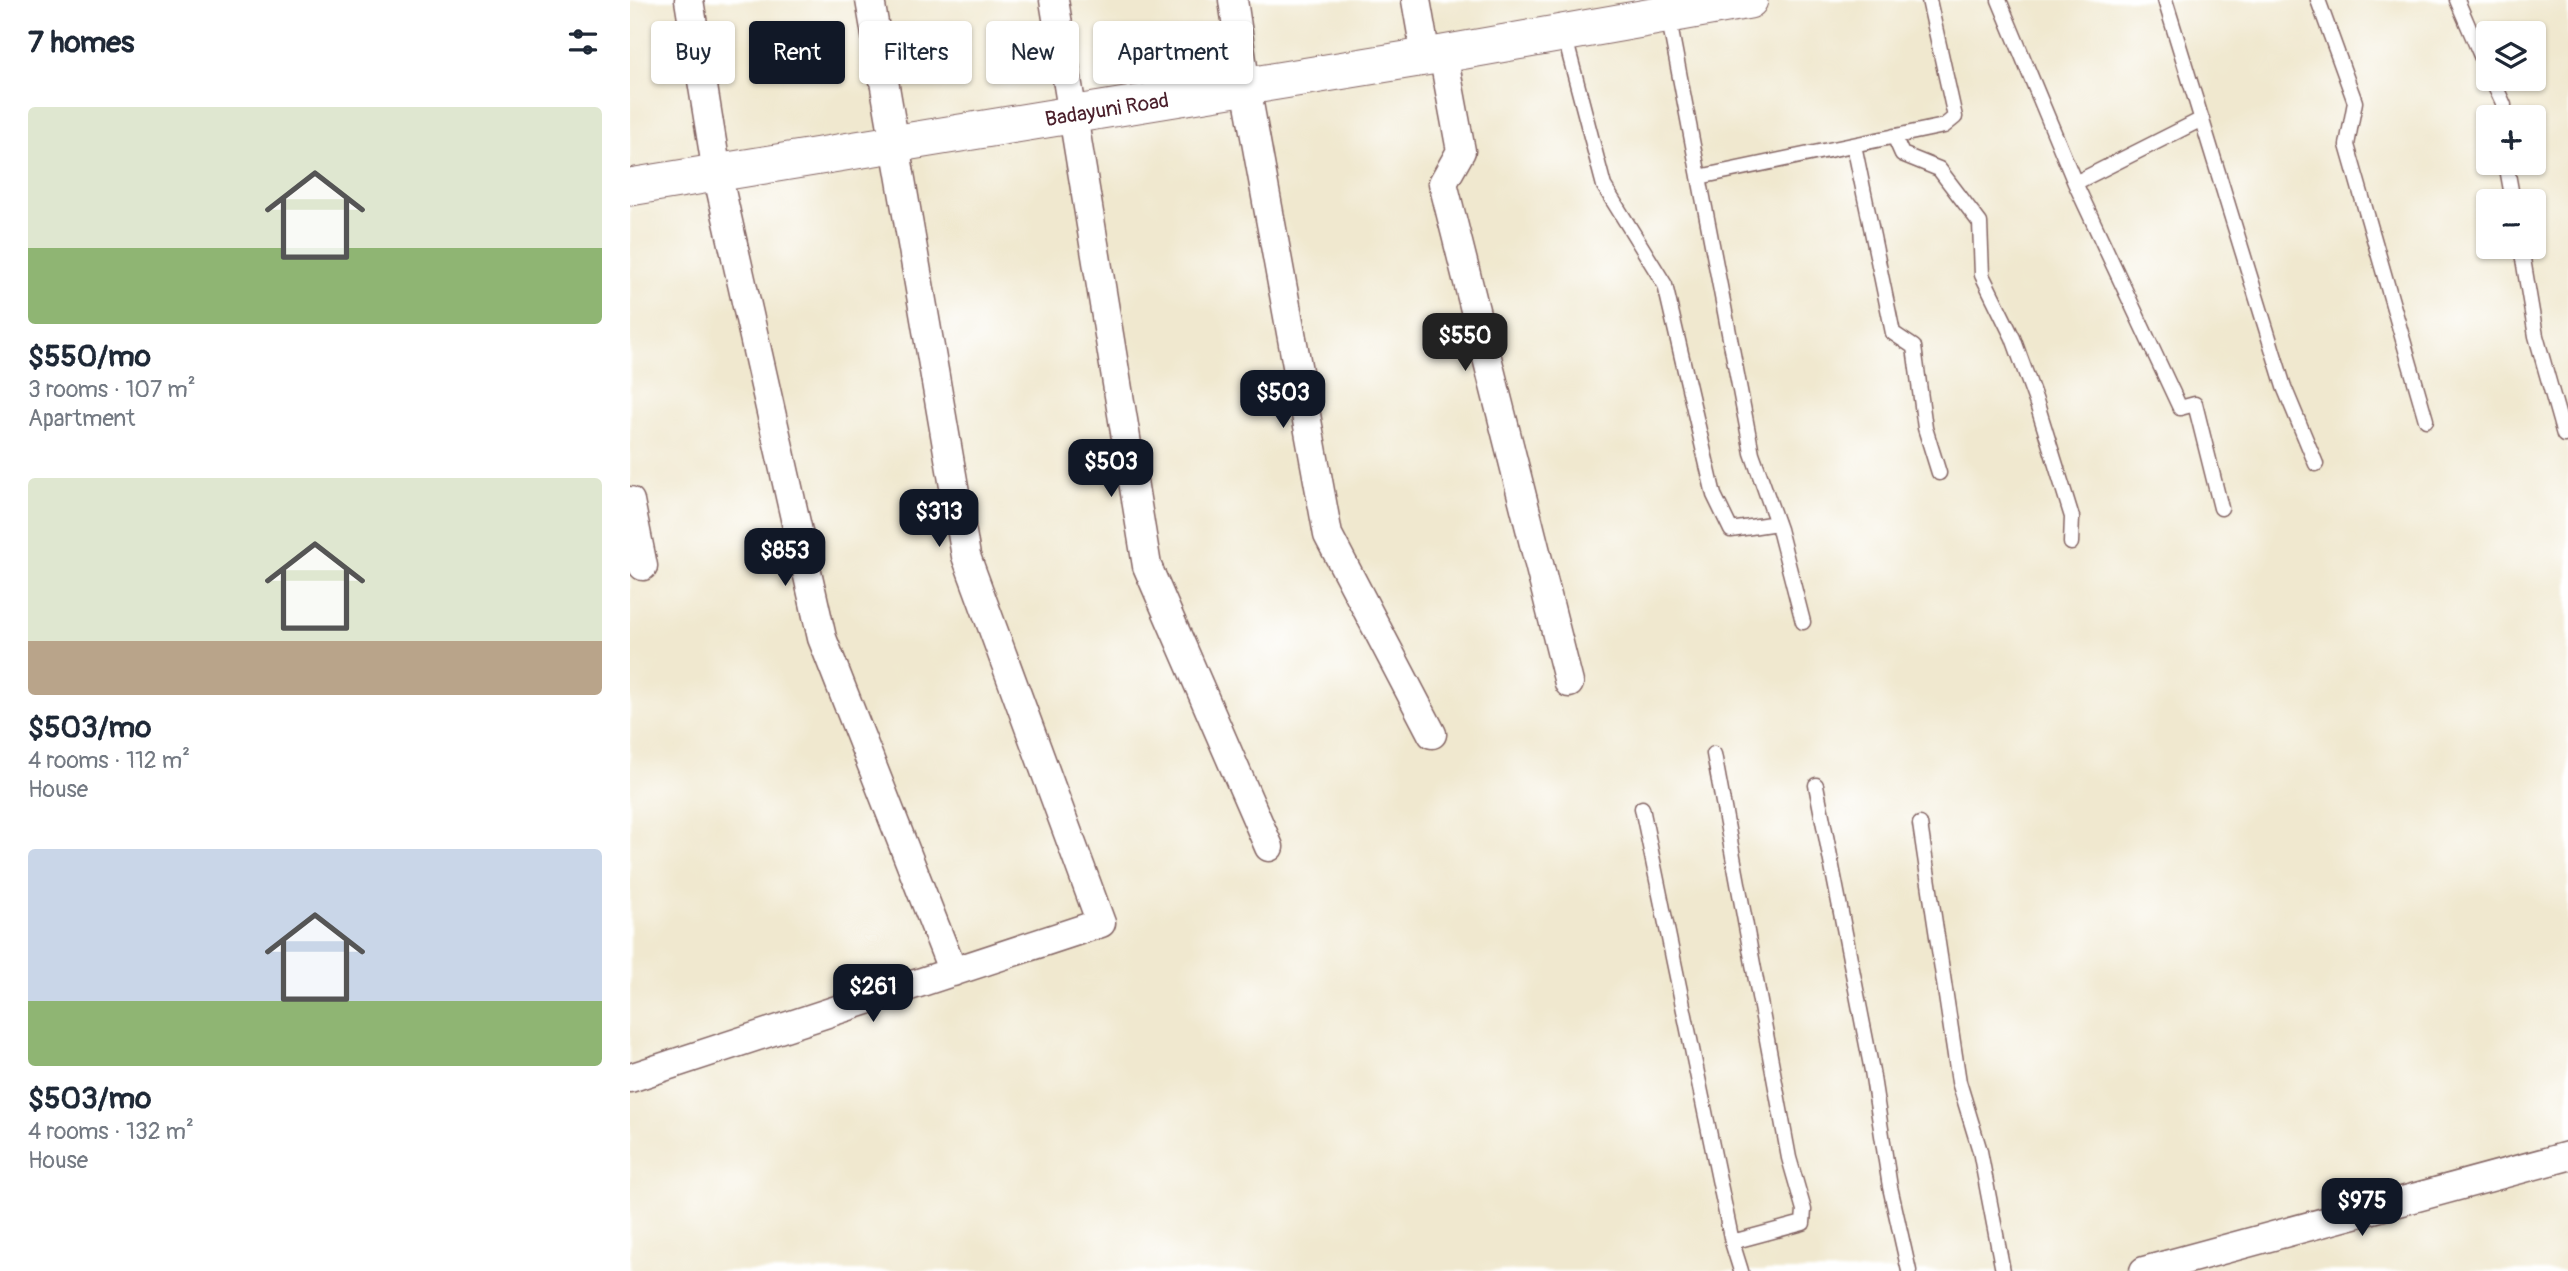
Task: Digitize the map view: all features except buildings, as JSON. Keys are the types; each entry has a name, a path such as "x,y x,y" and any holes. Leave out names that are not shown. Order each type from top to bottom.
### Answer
{"street":[{"path":"689,0 718,173 822,638 953,972"},
{"path":"630,1078 1101,923 966,556 870,0"},
{"path":"1055,0 1147,566 1269,847"},
{"path":"1233,0 1245,87 1328,535 1432,734"},
{"path":"1416,0 1461,151 1443,183 1569,682"},
{"name":"Badayuni Road","path":"630,187 1564,34 1617,12 1668,15 1749,0"},
{"path":"630,501 643,566"},
{"path":"2144,1271 2568,1156"}],"lane":[{"path":"1699,177 1944,126 1955,117 1929,0"},
{"path":"1999,0 2075,183 2180,408 2195,404 2221,508"},
{"path":"2165,0 2284,387 2316,464"},
{"path":"2318,0 2355,102 2347,145 2426,420"},
{"path":"2457,0 2476,44"},
{"path":"1668,15 1752,453 1777,523 1803,622"},
{"path":"1564,34 1604,186 1665,285 1714,495 1731,530 1777,523"},
{"path":"2075,183 2202,119"},
{"path":"1894,136 1902,154 1939,169 1980,223 1982,275 2013,338 2037,404 2072,517 2071,543"},
{"path":"1854,145 1893,333 1914,347 1925,428 1939,472"},
{"path":"2523,259 2536,336 2564,435"},
{"path":"1714,754 1789,1158 1804,1210 1803,1223 1732,1242"},
{"path":"1816,785 1872,1072 1890,1187 1909,1271"},
{"path":"1642,808 1732,1242 1741,1271"},
{"path":"1920,824 1959,1082 1980,1151 2003,1271"}]}
